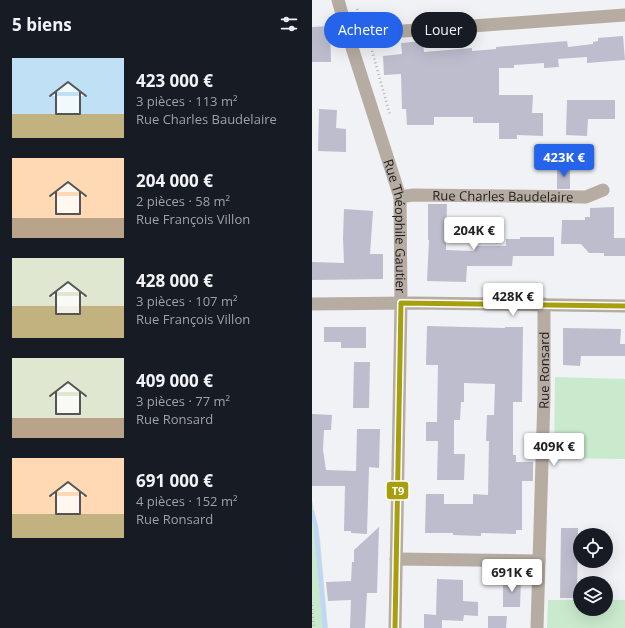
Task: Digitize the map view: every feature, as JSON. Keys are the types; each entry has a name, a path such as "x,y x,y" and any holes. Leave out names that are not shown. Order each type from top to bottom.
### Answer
{"street":[{"name":"Rue Théophile Gautier","path":"338,0 341,12"},
{"path":"403,31 625,15"},
{"name":"Rue Théophile Gautier","path":"352,48 400,197 401,303 395,628"},
{"name":"Rue Charles Baudelaire","path":"400,197 413,195 586,197 603,190"},
{"path":"312,304 401,303 625,306"},
{"name":"Rue Ronsard","path":"538,628 544,396 544,304"},
{"path":"396,559 539,561"}],"path":[{"path":"312,605 314,628"}],"green space":[{"path":"555,377 625,379 625,459 554,458"},
{"path":"312,500 320,539 328,628 312,628"},
{"path":"548,600 573,600 573,616 613,616 613,600 625,600 625,628 547,628"}],"building":[{"path":"324,26 324,48 331,48 331,62 312,62 312,27"},
{"path":"623,36 625,60 587,63 587,57 558,59 559,67 544,68 544,63 514,65 514,68 499,68 499,95 533,95 532,113 543,113 543,136 517,135 517,139 499,139 499,123 473,123 473,117 434,117 434,125 407,125 406,109 402,109 401,74 384,75 383,56 402,54 403,43 411,42 411,48 424,48 424,52 472,48 472,51 496,49 496,47 567,41 568,47 593,44 593,42 598,41 598,38"},
{"path":"567,100 615,100 615,119 588,119 587,136 566,135"},
{"path":"319,109 337,110 336,128 346,129 346,152 318,151"},
{"path":"557,166 570,166 570,189 557,189"},
{"path":"428,204 447,204 446,250 474,251 474,246 506,246 506,239 520,239 520,237 554,237 554,256 513,256 512,266 467,266 466,282 427,281 429,240"},
{"path":"614,207 614,238 625,238 625,256 604,256 604,253 589,253 581,244 561,244 562,220 585,220 585,217 590,217 590,208"},
{"path":"344,209 373,211 370,254 383,254 383,279 312,280 312,262 344,263"},
{"path":"427,326 523,327 522,402 513,402 513,455 516,455 516,462 533,462 533,481 522,481 522,530 516,530 516,534 481,533 481,536 453,535 453,533 425,533 426,494 444,494 444,504 473,504 473,494 488,495 489,441 486,441 487,415 494,415 495,384 464,383 464,402 461,402 460,420 454,420 454,454 465,454 464,480 437,480 438,441 426,441 426,422 437,422 438,365 426,365"},
{"path":"324,327 366,327 366,348 341,348 341,342 324,342"},
{"path":"563,328 621,329 620,344 625,344 625,356 581,356 580,366 563,365"},
{"path":"354,362 370,362 369,408 353,408"},
{"path":"312,414 332,415 331,430 324,430 323,450 326,470 356,471 357,429 380,429 379,468 369,467 367,534 344,531 345,486 312,486"},
{"path":"379,527 377,593 367,593 365,628 350,628 351,600 328,601 326,582 351,581 354,550"},
{"path":"561,528 573,528 573,568 577,568 577,576 573,576 573,598 560,598"},
{"path":"437,579 463,580 463,601 478,602 478,616 464,615 463,621 442,620 442,628 424,628 424,614 436,615"},
{"path":"503,580 521,580 520,607 503,607"},
{"path":"488,616 507,616 506,628 488,628"}],"waterway":[{"path":"312,512 316,527 325,628"}],"transit line":[{"name":"T9","path":"395,628 401,303 625,306"}]}
